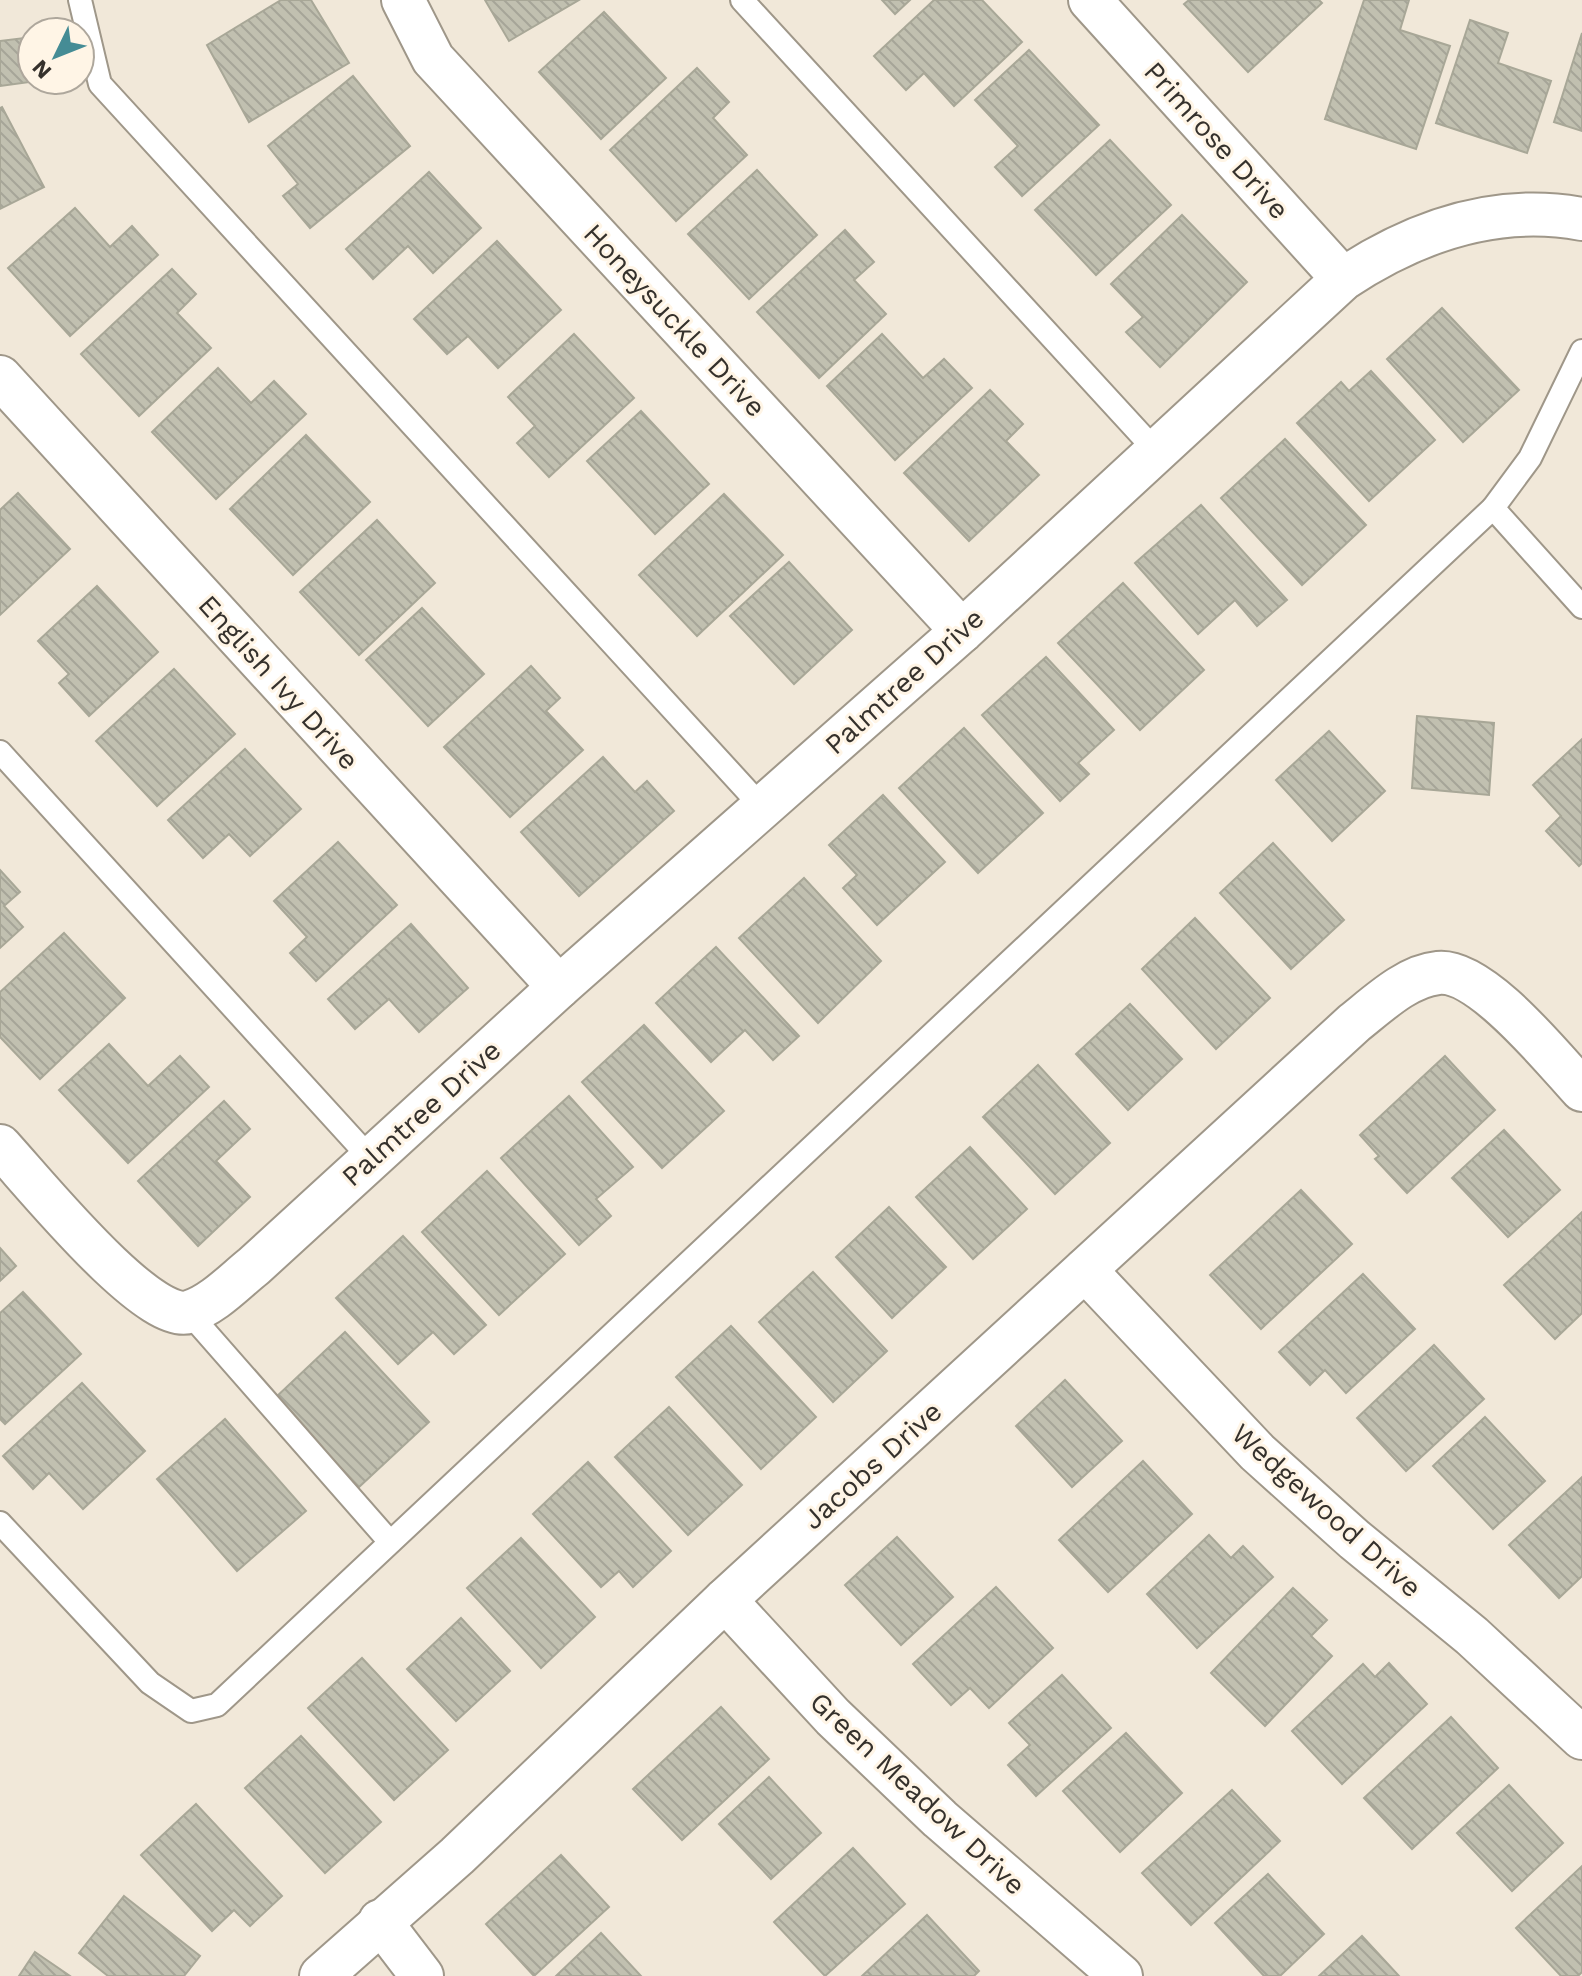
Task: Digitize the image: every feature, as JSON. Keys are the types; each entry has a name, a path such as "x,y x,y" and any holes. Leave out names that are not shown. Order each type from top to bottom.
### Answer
{"street":[{"name":"Honeysuckle Drive","path":"403,0 433,59 962,631"},
{"name":"Primrose Drive","path":"1090,0 1343,279"},
{"name":"Palmtree Drive","path":"189,1313 212,1299 273,1248 559,987 962,631 1343,279 1400,244 1430,231 1495,218 1534,216 1582,219"},
{"name":"English Ivy Drive","path":"0,377 559,987"},
{"name":"Jacobs Drive","path":"321,1976 457,1856 725,1600 1354,1023 1393,993 1438,973 1459,975 1484,991 1582,1090"},
{"path":"0,1146 124,1280 169,1313 189,1313"},
{"name":"Wedgewood Drive","path":"1085,1270 1257,1452 1355,1540 1472,1636 1582,1738"},
{"name":"Green Meadow Drive","path":"725,1600 844,1728 940,1819 1121,1976"},
{"path":"380,1921 422,1976"}],"lane":[{"path":"80,0 100,84 762,807"},
{"path":"742,0 1156,451"},
{"path":"0,1523 150,1683 191,1711 217,1705 1493,508 1530,458 1582,351"},
{"path":"1493,508 1582,607"},
{"path":"0,752 371,1159"},
{"path":"189,1313 390,1542"}],"building":[{"path":"281,0 311,0 349,63 249,122 207,45"},
{"path":"485,0 579,0 509,41"},
{"path":"882,0 910,0 895,14"},
{"path":"934,0 982,0 1022,42 954,106 924,73 906,90 874,56"},
{"path":"1189,0 1319,0 1322,3 1248,72 1184,4"},
{"path":"1364,0 1409,0 1400,30 1450,46 1416,149 1325,119"},
{"path":"604,12 666,78 601,139 539,72"},
{"path":"1470,20 1508,33 1498,63 1551,81 1527,153 1436,123"},
{"path":"1582,33 1582,131 1554,122"},
{"path":"16,39 16,84 0,86 0,41"},
{"path":"1029,50 1099,125 1022,196 995,167 1018,146 975,100"},
{"path":"697,68 729,102 713,118 747,155 676,221 610,150"},
{"path":"353,76 410,146 310,228 283,196 298,184 268,146"},
{"path":"0,108 44,187 0,209"},
{"path":"1110,140 1171,205 1096,275 1035,210"},
{"path":"757,170 817,235 749,299 688,234"},
{"path":"429,172 481,228 433,273 408,246 373,279 346,249"},
{"path":"75,208 110,247 132,226 158,255 70,336 8,268"},
{"path":"1182,215 1247,282 1160,367 1126,332 1143,317 1111,284"},
{"path":"845,230 874,262 854,280 886,314 819,378 757,312"},
{"path":"497,241 561,310 498,368 468,336 447,354 414,319"},
{"path":"172,269 196,294 177,313 211,348 139,416 81,354"},
{"path":"1442,308 1519,390 1463,442 1387,359"},
{"path":"574,334 634,398 549,477 517,443 535,426 508,397"},
{"path":"882,334 923,378 944,359 972,388 895,460 827,386"},
{"path":"218,368 251,403 274,381 306,414 216,499 152,432"},
{"path":"1371,371 1435,440 1369,501 1297,423 1341,382 1349,391"},
{"path":"990,390 1023,424 1006,441 1039,475 969,541 904,473"},
{"path":"641,411 709,484 655,534 587,461"},
{"path":"306,435 370,502 293,575 230,509"},
{"path":"1285,439 1366,525 1302,585 1221,498"},
{"path":"18,493 70,549 0,615 0,510"},
{"path":"724,494 783,555 697,636 639,575"},
{"path":"1201,505 1287,600 1257,626 1235,600 1198,634 1135,563"},
{"path":"377,520 435,583 359,655 300,592"},
{"path":"789,562 852,630 794,684 730,616"},
{"path":"1123,583 1204,670 1140,730 1058,643"},
{"path":"97,586 158,652 89,716 59,683 69,674 38,641"},
{"path":"422,608 484,674 428,726 366,660"},
{"path":"1046,657 1114,730 1078,763 1089,774 1060,801 982,715"},
{"path":"531,666 560,698 546,711 583,750 510,817 444,747"},
{"path":"174,669 235,734 157,806 96,741"},
{"path":"1417,716 1494,723 1489,795 1412,788"},
{"path":"964,728 1043,813 978,873 899,788"},
{"path":"1329,731 1385,791 1332,841 1276,780"},
{"path":"1582,739 1582,863 1579,866 1546,831 1561,816 1533,785"},
{"path":"245,749 301,809 250,856 229,834 203,858 168,820"},
{"path":"603,757 635,792 647,781 674,811 579,896 521,832"},
{"path":"883,795 945,862 877,925 843,888 857,875 829,845"},
{"path":"338,842 397,905 316,981 290,953 307,937 274,901"},
{"path":"1273,843 1344,920 1291,969 1220,893"},
{"path":"0,870 20,892 4,906 23,927 0,948"},
{"path":"804,878 881,961 818,1023 739,938"},
{"path":"1195,918 1270,998 1216,1049 1142,969"},
{"path":"411,924 468,988 419,1032 389,999 355,1029 328,999"},
{"path":"64,933 125,998 40,1079 0,1037 0,992"},
{"path":"716,947 799,1036 773,1060 745,1030 711,1062 656,1003"},
{"path":"1130,1004 1182,1059 1128,1110 1076,1054"},
{"path":"644,1025 724,1111 662,1168 582,1082"},
{"path":"109,1044 148,1086 180,1056 209,1087 128,1163 59,1090"},
{"path":"1445,1056 1495,1110 1407,1193 1375,1159 1379,1156 1360,1135"},
{"path":"1038,1065 1110,1143 1055,1194 983,1117"},
{"path":"569,1096 633,1167 596,1199 611,1216 579,1245 501,1158"},
{"path":"224,1101 250,1129 216,1161 250,1197 198,1246 138,1181"},
{"path":"1504,1130 1560,1190 1508,1237 1452,1178"},
{"path":"970,1147 1027,1209 973,1259 916,1197"},
{"path":"487,1171 565,1254 499,1315 422,1232"},
{"path":"1301,1190 1352,1244 1261,1329 1210,1275"},
{"path":"889,1207 946,1267 892,1318 836,1257"},
{"path":"1582,1212 1582,1313 1555,1339 1504,1285"},
{"path":"403,1236 486,1325 454,1354 433,1332 398,1364 336,1298"},
{"path":"0,1248 16,1266 0,1281"},
{"path":"813,1272 887,1351 833,1402 759,1322"},
{"path":"1363,1274 1415,1329 1346,1393 1325,1370 1310,1385 1279,1352"},
{"path":"23,1292 81,1354 5,1424 0,1419 0,1313"},
{"path":"731,1326 816,1417 761,1469 676,1377"},
{"path":"345,1332 429,1422 359,1487 275,1398"},
{"path":"1434,1345 1484,1399 1406,1471 1357,1418"},
{"path":"1065,1380 1122,1441 1072,1487 1016,1426"},
{"path":"82,1383 145,1451 83,1509 49,1473 33,1489 3,1456"},
{"path":"669,1407 742,1485 688,1535 615,1457"},
{"path":"1485,1417 1545,1481 1493,1529 1433,1466"},
{"path":"225,1419 306,1511 237,1571 157,1479"},
{"path":"1143,1461 1192,1514 1108,1592 1059,1540"},
{"path":"588,1462 671,1551 633,1587 619,1571 601,1587 533,1514"},
{"path":"1582,1477 1582,1576 1559,1598 1509,1545"},
{"path":"1209,1535 1231,1558 1243,1546 1273,1577 1197,1648 1147,1594"},
{"path":"897,1537 953,1597 901,1645 845,1585"},
{"path":"521,1538 595,1617 541,1668 467,1588"},
{"path":"996,1587 1053,1648 989,1708 970,1688 951,1705 913,1664"},
{"path":"1293,1588 1327,1620 1311,1636 1332,1656 1265,1726 1211,1673"},
{"path":"461,1618 510,1671 456,1721 407,1669"},
{"path":"362,1658 448,1750 394,1800 308,1708"},
{"path":"1389,1663 1427,1704 1342,1784 1292,1731 1363,1664 1375,1677"},
{"path":"1062,1675 1111,1728 1036,1796 1008,1765 1030,1745 1009,1723"},
{"path":"721,1707 769,1759 682,1840 633,1789"},
{"path":"1451,1717 1498,1768 1412,1849 1364,1798"},
{"path":"1126,1733 1182,1793 1120,1852 1063,1791"},
{"path":"301,1736 381,1822 325,1873 245,1788"},
{"path":"769,1777 821,1833 771,1879 719,1824"},
{"path":"1509,1785 1563,1843 1512,1891 1457,1833"},
{"path":"1232,1790 1280,1841 1191,1925 1142,1873"},
{"path":"196,1804 282,1896 250,1926 234,1910 212,1931 141,1855"},
{"path":"853,1848 905,1904 825,1976 774,1922"},
{"path":"561,1855 609,1907 534,1976 486,1924"},
{"path":"1582,1866 1582,1972 1578,1976 1561,1976 1516,1928"},
{"path":"1268,1874 1324,1934 1280,1976 1264,1976 1215,1923"},
{"path":"124,1896 200,1956 184,1976 108,1976 79,1953"},
{"path":"927,1915 979,1971 974,1976 862,1976"},
{"path":"601,1933 641,1976 556,1976"},
{"path":"1362,1936 1399,1976 1319,1976"},
{"path":"35,1952 70,1976 19,1976"}]}
